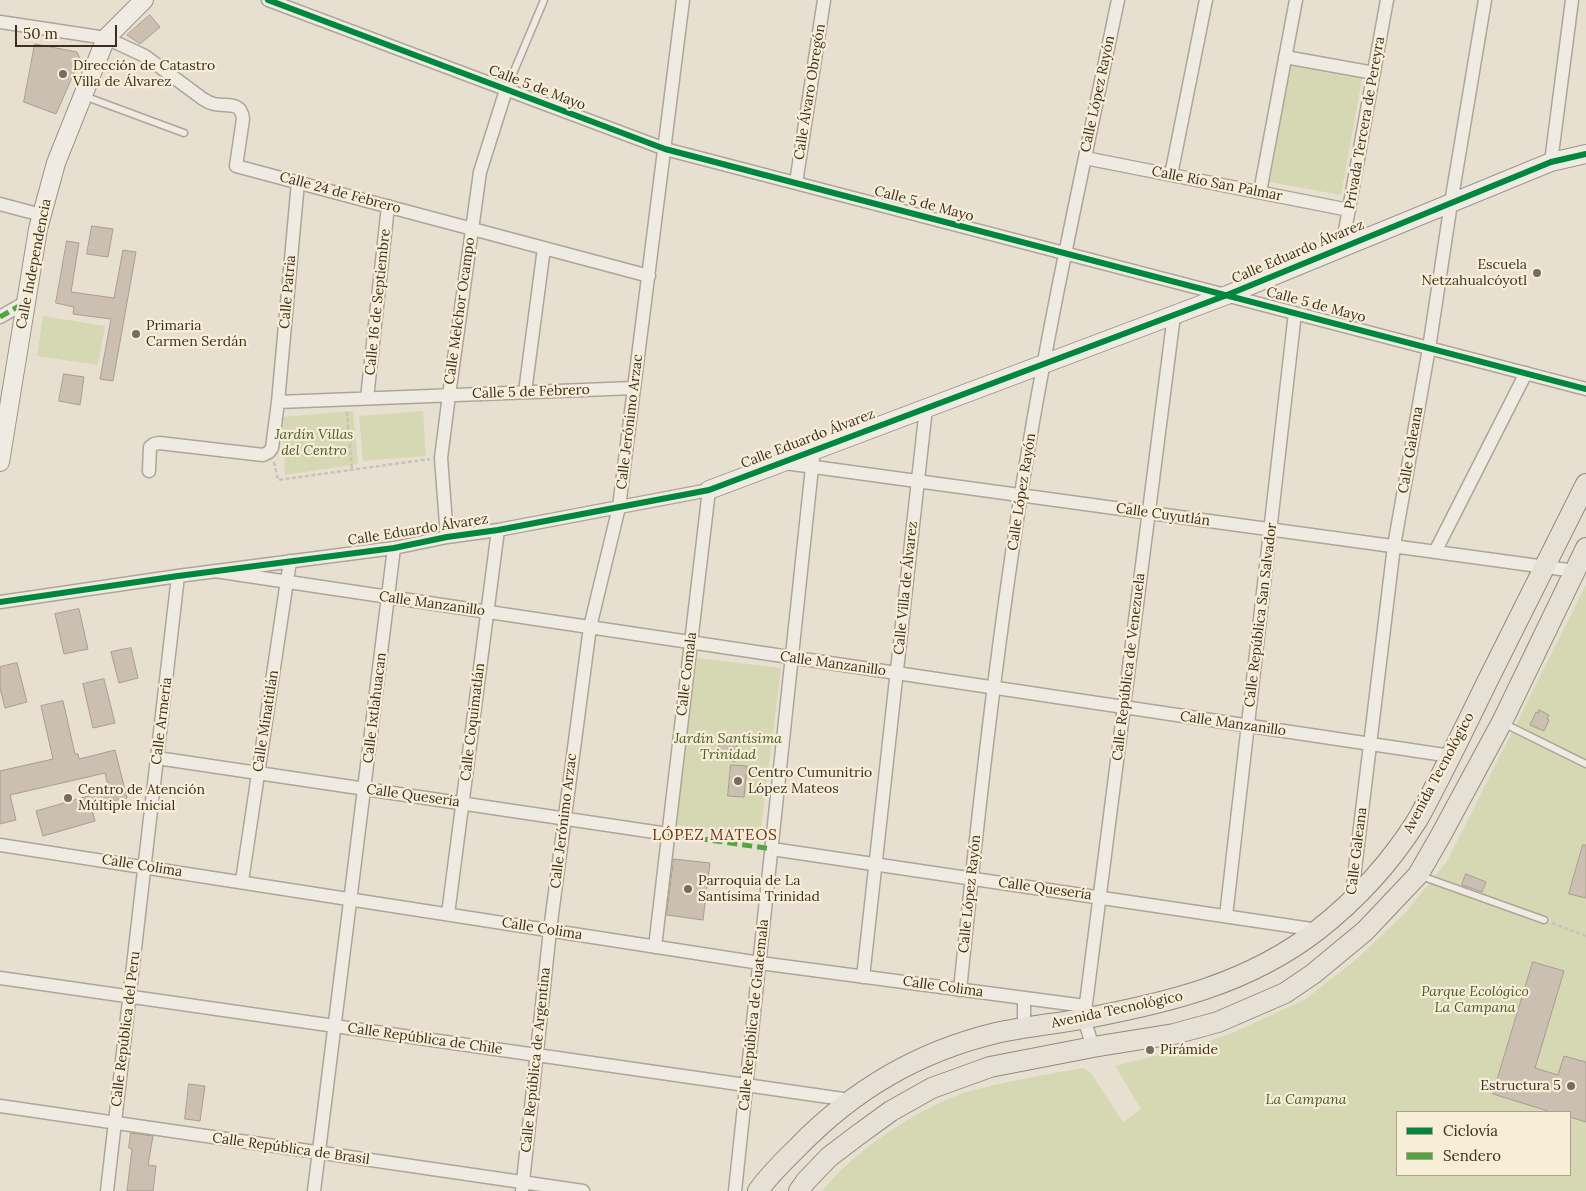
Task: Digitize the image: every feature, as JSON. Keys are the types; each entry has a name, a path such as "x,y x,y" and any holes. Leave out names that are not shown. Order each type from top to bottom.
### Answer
{"main road":[{"name":"Avenida Tecnológico","path":"758,1191 767,1178 811,1134 850,1100 894,1072 934,1052 996,1033 1024,1029 1084,1012 1175,1000 1235,979 1279,957 1318,930 1351,902 1386,864 1417,820 1451,756 1586,484"},
{"path":"799,1191 829,1157 843,1146 891,1111 932,1088 990,1067 1093,1047 1174,1034 1218,1022 1285,993 1313,974 1365,931 1418,875 1502,722 1586,548"}],"street":[{"name":"Calle Independencia","path":"0,462 38,229 56,163 106,38 144,0"},
{"name":"Calle 5 de Mayo","path":"268,0 665,149 1586,389"},
{"name":"Calle Jerónimo Arzac","path":"550,930 590,627 619,507 684,0"},
{"name":"Calle Álvaro Obregón","path":"796,183 824,0"},
{"name":"Calle López Rayón","path":"960,990 994,688 1020,495 1043,364 1118,0"},
{"path":"1171,175 1206,0"},
{"path":"1260,192 1296,0"},
{"name":"Privada Tercera de Pereyra","path":"1342,247 1387,0"},
{"name":"Calle Galeana","path":"1351,902 1394,546 1429,348 1451,203 1486,0"},
{"path":"1552,162 1572,0"},
{"path":"0,22 106,38"},
{"name":"Calle 24 de Febrero","path":"106,38 145,56 202,99 213,104 237,106 242,112 243,119 236,166 649,276"},
{"path":"1285,57 1374,73"},
{"name":"Calle Melchor Ocampo","path":"447,537 441,458 471,228 480,172 506,90"},
{"name":"Calle Eduardo Álvarez","path":"0,602 178,576 394,548 709,490 783,462 813,458 926,408 1226,295 1552,162 1586,154"},
{"name":"Calle Río San Palmar","path":"1085,158 1349,210"},
{"name":"Calle Patria","path":"272,448 298,182"},
{"path":"0,204 34,213 43,211"},
{"name":"Calle 16 de Septiembre","path":"367,398 388,206"},
{"path":"525,392 544,248"},
{"path":"0,317 26,302"},
{"name":"Calle República San Salvador","path":"1226,916 1295,313"},
{"name":"Calle República de Venezuela","path":"1084,1012 1174,315"},
{"path":"1435,552 1526,373"},
{"name":"Calle 5 de Febrero","path":"278,402 634,388"},
{"name":"Calle Villa de Álvarez","path":"863,977 926,408"},
{"path":"149,470 150,447 154,444 160,443 263,455 272,448"},
{"name":"Calle Cuyutlán","path":"813,458 918,481 1575,571"},
{"name":"Calle República de Guatemala","path":"735,1191 813,458"},
{"name":"Calle Comala","path":"655,946 709,490"},
{"name":"Calle Coquimatlán","path":"448,914 498,530"},
{"name":"Calle Ixtlahuacan","path":"314,1191 394,548"},
{"name":"Calle Minatitlán","path":"242,881 290,561"},
{"name":"Calle Manzanillo","path":"215,572 1451,756"},
{"name":"Calle Armeria","path":"145,866 178,576"},
{"name":"Calle Quesería","path":"157,758 668,834"},
{"name":"Calle Colima","path":"0,844 760,963 1024,998 1084,1012"},
{"name":"Calle Quesería","path":"772,849 1318,930"},
{"name":"Calle República del Peru","path":"107,1191 145,866"},
{"name":"Calle República de Argentina","path":"523,1187 550,930"},
{"name":"Calle República de Chile","path":"0,978 850,1100"},
{"path":"1024,998 1024,1029"},
{"path":"1084,1012 1093,1047"},
{"name":"Calle República de Brasil","path":"0,1106 319,1153 523,1187 583,1191"}],"lane":[{"path":"506,90 544,0"},
{"path":"83,96 184,133"},
{"path":"1502,722 1586,764"},
{"path":"1418,875 1544,920"}],"path":[{"path":"346,399 352,470"},
{"path":"272,448 278,480 441,458"},
{"path":"1544,920 1586,936"}],"green space":[{"path":"1291,66 1362,79 1341,195 1270,182"},
{"path":"43,316 105,326 98,365 37,356"},
{"name":"Jardín Villas del Centro","path":"353,411 358,464 285,475 282,417"},
{"path":"423,411 426,456 363,461 359,416"},
{"name":"Parque Ecológico La Campana","path":"1586,585 1586,1191 822,1191 851,1161 904,1122 942,1102 964,1093 990,1086 1084,1068 1091,1073 1123,1122 1141,1109 1115,1066 1191,1047 1232,1033 1304,1000 1358,958 1406,912 1447,861"},
{"name":"Jardín Santísima Trinidad","path":"697,658 781,668 760,836 676,825"}],"building":[{"path":"150,15 160,27 140,44 127,35"},
{"name":"Dirección de Catastro Villa de Álvarez","path":"35,44 77,52 80,59 56,114 24,102"},
{"path":"92,226 113,229 108,257 87,254"},
{"path":"67,241 79,243 71,292 114,298 123,250 136,252 113,381 100,379 111,319 73,314 74,307 56,303"},
{"path":"64,374 84,377 80,405 59,401"},
{"path":"79,609 88,649 64,654 55,614"},
{"path":"131,648 138,678 119,683 111,652"},
{"path":"17,663 27,702 5,708 0,688 0,667"},
{"path":"104,679 115,723 93,728 83,684"},
{"path":"63,701 75,754 78,754 79,759 115,750 127,798 91,806 95,821 43,836 36,811 109,790 105,773 10,795 16,820 0,824 0,771 53,759 41,706"},
{"path":"1539,710 1549,715 1544,731 1530,725 1536,712 1538,713"},
{"path":"727,739 733,741 737,746 735,762 722,758 718,753 719,743"},
{"name":"Centro Cumunitrio López Mateos","path":"731,765 747,766 744,797 728,796"},
{"path":"1583,845 1586,845 1586,898 1569,894"},
{"name":"Parroquia de La Santísima Trinidad","path":"674,859 710,863 703,920 667,915"},
{"path":"1466,874 1486,882 1482,892 1462,885"},
{"path":"1533,962 1564,971 1535,1068 1558,1075 1564,1056 1586,1062 1586,1122 1571,1117 1571,1111 1548,1111 1493,1094"},
{"path":"189,1084 205,1086 200,1121 185,1119"},
{"path":"131,1133 153,1136 148,1165 156,1166 153,1191 127,1191 132,1149 129,1148"}],"marked path":[{"path":"0,317 26,302"},
{"path":"668,834 772,849"}],"cycle path":[{"path":"268,0 665,149 1586,389"},
{"path":"0,602 178,576 394,548 709,490 1227,295 1551,162 1586,154"}],"place":[{"name":"Dirección de Catastro Villa de Álvarez","path":"63,74"},
{"name":"Escuela Netzahualcóyotl","path":"1537,273"},
{"name":"Primaria Carmen Serdán","path":"136,334"},
{"name":"Centro Cumunitrio López Mateos","path":"738,781"},
{"name":"Centro de Atención Múltiple Inicial","path":"68,798"},
{"name":"Parroquia de La Santísima Trinidad","path":"688,889"},
{"name":"Pirámide","path":"1150,1050"},
{"name":"Estructura 5","path":"1571,1086"}],"district":[{"name":"LÓPEZ MATEOS","path":"715,836"}],"park label":[{"name":"La Campana","path":"1306,1100"}]}
